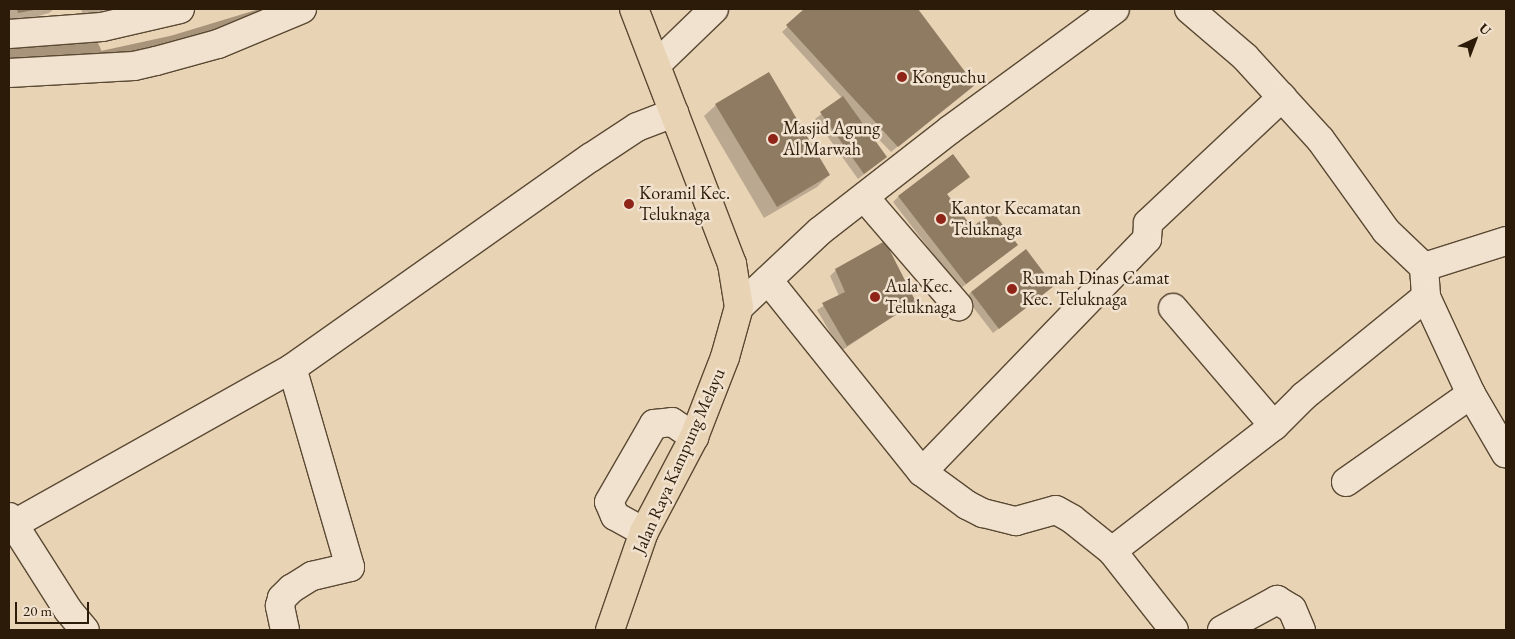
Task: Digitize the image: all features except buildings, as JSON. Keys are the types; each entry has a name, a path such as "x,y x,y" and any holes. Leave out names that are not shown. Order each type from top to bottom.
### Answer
{"main road":[{"name":"Jalan Raya Kampung Melayu","path":"610,630 644,532 694,436 725,357 739,307 732,264 657,64 634,9"}],"street":[{"path":"9,34 102,27 180,9"},
{"path":"9,73 134,66 164,60 218,44 302,9"},
{"path":"657,64 714,9"},
{"path":"739,307 820,231 865,198 951,129 1115,9"},
{"path":"1188,9 1245,57 1282,97 1320,139 1386,231 1424,267 1426,297 1471,394 1506,454"},
{"path":"922,472 1147,239 1148,223 1282,97"},
{"path":"85,630 68,610 10,523 292,368 590,158 637,127 674,113"},
{"path":"865,198 958,306"},
{"path":"1424,267 1506,241"},
{"path":"768,280 922,472 967,505 983,513 1016,521 1056,510 1112,551 1174,630"},
{"path":"1112,551 1274,426 1304,396 1426,297"},
{"path":"1173,308 1274,426"},
{"path":"285,630 280,606 282,598 291,589 312,576 350,567 292,368"},
{"path":"1346,482 1471,394"},
{"path":"644,532 615,516 609,502 654,424 672,422 694,436"},
{"path":"1222,630 1277,600 1292,609 1301,630"}],"waterway":[{"path":"97,56 174,39 257,14"},
{"path":"9,59 80,56"}],"place":[{"name":"Konguchu","path":"902,77"},
{"name":"Masjid Agung Al Marwah","path":"773,139"},
{"name":"Koramil Kec. Teluknaga","path":"629,204"},
{"name":"Kantor Kecamatan Teluknaga","path":"941,219"},
{"name":"Rumah Dinas Camat Kec. Teluknaga","path":"1012,289"},
{"name":"Aula Kec. Teluknaga","path":"875,297"}]}
